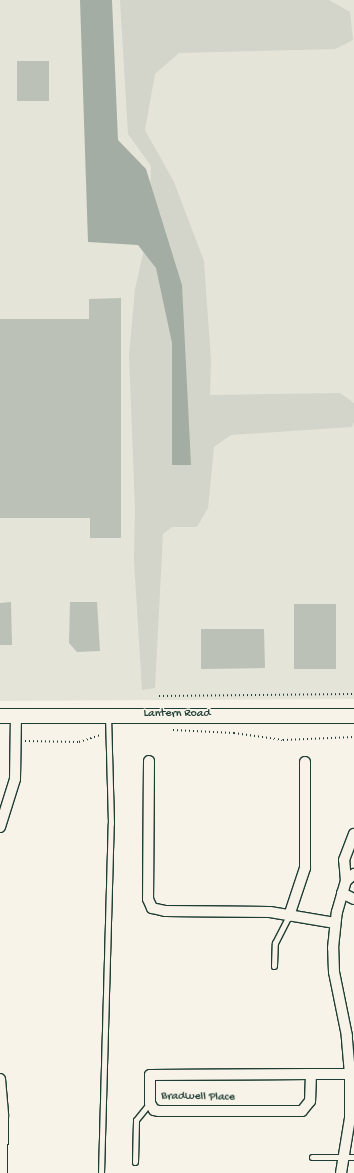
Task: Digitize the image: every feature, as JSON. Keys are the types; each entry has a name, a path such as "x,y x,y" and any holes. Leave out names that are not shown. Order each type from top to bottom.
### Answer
{"street":[{"name":"Lantern Road","path":"0,716 354,716"},
{"path":"0,827 15,779 16,716"},
{"path":"149,760 148,898 152,908 165,911 270,912 335,923"},
{"path":"289,916 306,868 305,762"},
{"path":"341,1173 349,1157 352,1074 347,1036 334,972 335,923 346,881 344,860 354,834"},
{"path":"346,881 354,874"},
{"path":"342,893 354,899"},
{"name":"Bradwell Place","path":"311,1074 310,1101 302,1111 159,1111 154,1110 150,1103 150,1075 311,1074 352,1074"},
{"path":"0,1079 3,1116 2,1173"}],"lane":[{"path":"102,1173 111,823 108,716"},
{"path":"274,966 275,942 289,916"},
{"path":"135,1162 136,1120 150,1103"},
{"path":"312,1157 349,1157"}],"path":[{"path":"350,693 354,691"},
{"path":"159,696 354,694"},
{"path":"170,730 229,732 287,740 354,736"},
{"path":"16,742 84,741 109,731"}],"shaded area":[{"path":"0,0 354,0 354,699 0,701"},
{"path":"80,0 112,0 118,140 146,169 182,285 191,465 172,465 172,343 156,268 138,245 88,242"},
{"path":"120,0 329,0 350,12 353,40 335,49 179,53 155,74 145,130 174,182 204,261 211,361 210,395 340,393 354,403 354,422 352,427 231,435 214,447 208,508 197,527 172,527 163,534 155,688 142,690 134,560 135,508 129,355 135,289 149,227 151,166 128,134"}],"building":[{"path":"17,61 49,61 49,101 17,101"},
{"path":"121,298 121,538 90,538 90,518 0,518 0,319 89,319 89,299"},
{"path":"11,602 12,645 0,645 0,603"},
{"path":"70,602 97,602 100,651 77,652 69,643"},
{"path":"294,604 336,604 336,669 294,669"},
{"path":"201,629 264,629 265,668 201,669"}]}
